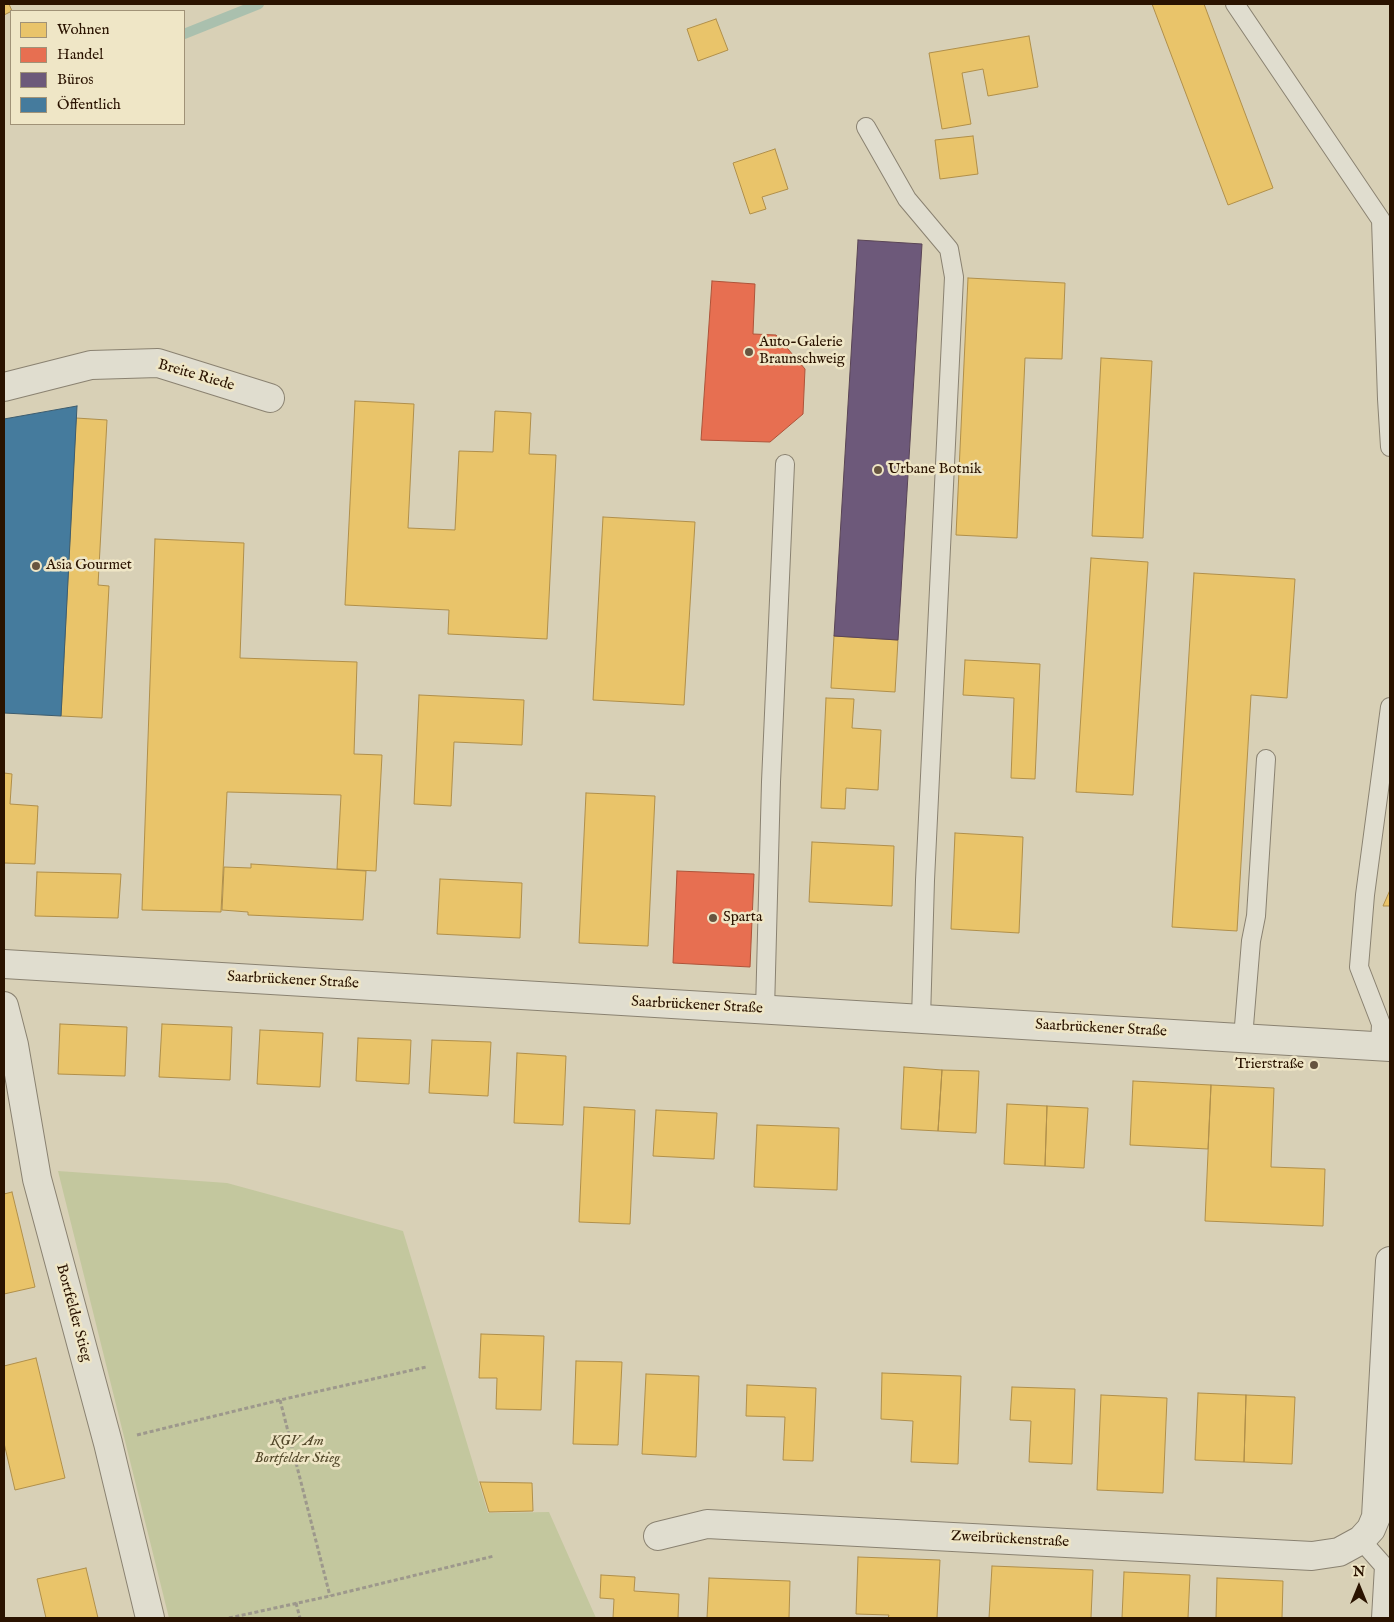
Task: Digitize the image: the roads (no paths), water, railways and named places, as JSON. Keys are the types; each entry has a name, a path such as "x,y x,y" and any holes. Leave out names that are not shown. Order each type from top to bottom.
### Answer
{"street":[{"name":"Breite Riede","path":"4,387 91,365 158,363 270,398"},
{"name":"Saarbrückener Straße","path":"4,964 1385,1047"},
{"name":"Bortfelder Stieg","path":"4,1006 14,1045 37,1179 108,1443 150,1618"},
{"path":"1361,1540 1371,1528 1376,1517 1378,1504 1390,1261"},
{"name":"Zweibrückenstraße","path":"658,1536 706,1524 1312,1556 1339,1552 1361,1540"}],"lane":[{"path":"1235,4 1381,220 1390,447"},
{"path":"866,127 907,199 949,249 954,277 925,870 921,1019"},
{"path":"766,1010 771,782 784,464"},
{"path":"1385,1047 1381,1024 1359,967 1365,895 1390,707"},
{"path":"1243,1038 1250,941 1256,916 1266,759"},
{"path":"1361,1540 1384,1566 1381,1618"}],"waterway":[{"path":"185,34 259,4"}],"place":[{"name":"Auto-Galerie Braunschweig","path":"749,352"},
{"name":"Urbane Botnik","path":"878,470"},
{"name":"Asia Gourmet","path":"36,566"},
{"name":"Sparta","path":"713,918"},
{"name":"Trierstraße","path":"1314,1065"}],"park label":[{"name":"KGV Am Bortfelder Stieg","path":"297,1450"}]}
